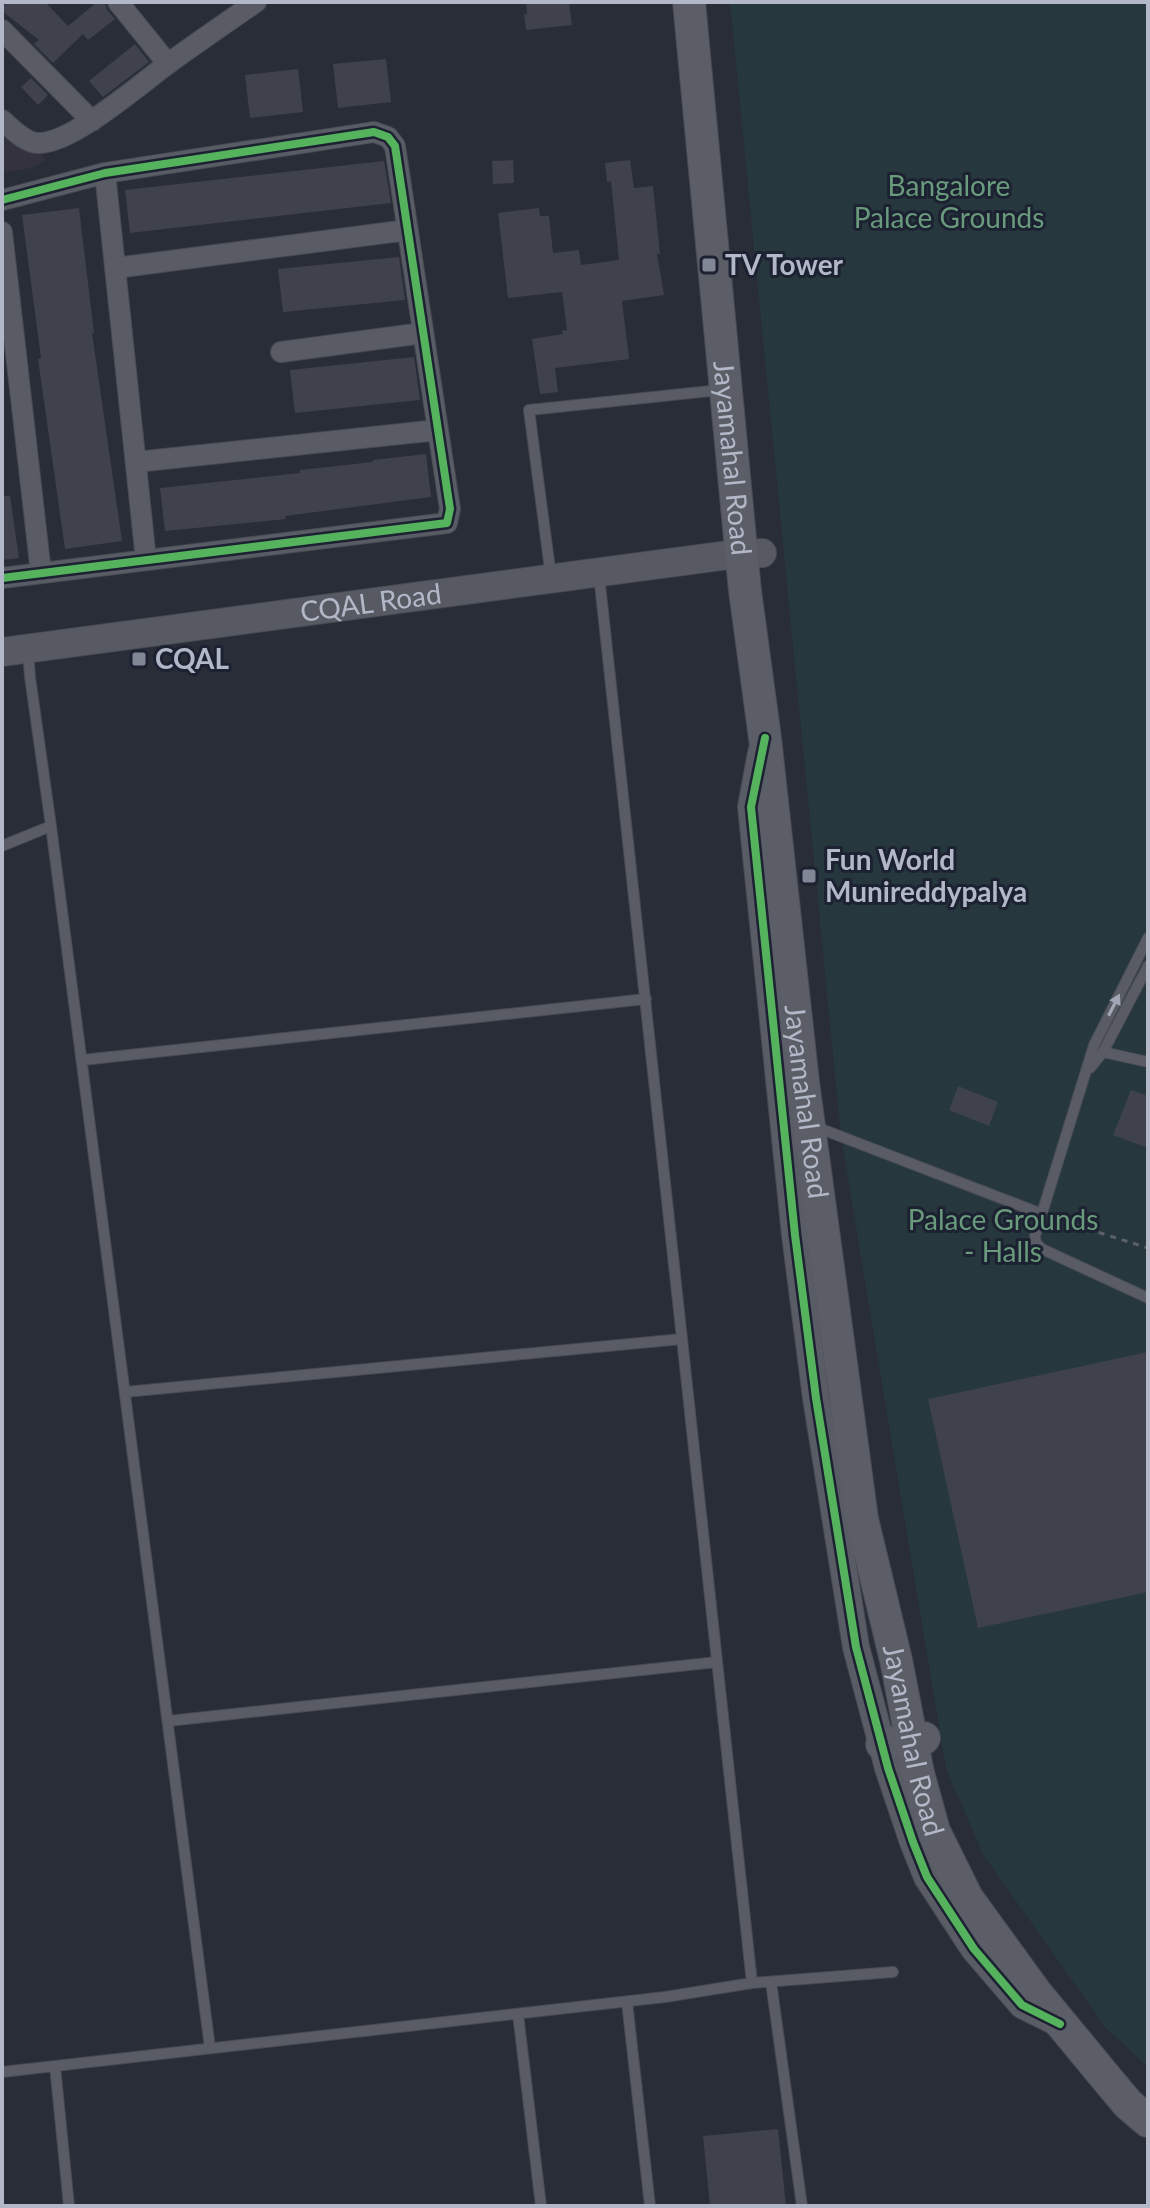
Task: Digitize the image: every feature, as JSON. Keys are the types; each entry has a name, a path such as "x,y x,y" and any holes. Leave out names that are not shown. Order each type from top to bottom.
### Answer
{"main road":[{"name":"Jayamahal Road","path":"689,2 726,389 777,718 800,1082"},
{"name":"Jayamahal Road","path":"706,2 765,738 800,1082 821,1142 905,1740 950,1840 1035,1995 1112,2076 1148,2105"},
{"name":"CQAL Road","path":"15,650 751,553"},
{"name":"Jayamahal Road","path":"1035,1995 1112,2076 1128,2104 1148,2121"}],"street":[{"path":"118,2 168,64"},
{"path":"2,120 14,132 35,143 54,140 92,121 256,2"},
{"path":"2,30 92,121"},
{"path":"2,200 105,173 374,132 388,137 395,146 450,509 447,523 2,578"},
{"path":"105,173 146,560"},
{"path":"115,268 408,230"},
{"path":"2,232 41,573"},
{"path":"281,352 423,333"},
{"path":"136,462 438,430"},
{"path":"800,1082 799,1264 843,1574 856,1647 905,1740"}],"lane":[{"path":"551,579 529,410 726,389"},
{"path":"599,573 752,1983"},
{"path":"15,650 30,677 51,826 210,2048"},
{"path":"2,846 51,826"},
{"path":"1148,938 1094,1045 1035,1236 1036,1243 1042,1249 1148,1298"},
{"path":"1085,1074 1103,1052 1147,968 1134,965"},
{"path":"82,1060 646,999"},
{"path":"1103,1052 1148,1062"},
{"path":"821,1142 1042,1214"},
{"path":"125,1392 682,1339"},
{"path":"168,1721 717,1662"},
{"path":"2,2072 627,2002 752,1983 893,1972"},
{"path":"771,1982 802,2206"},
{"path":"627,2002 650,2206"},
{"path":"518,2014 541,2206"},
{"path":"55,2066 69,2206"}],"path":[{"path":"1042,1214 1148,1248"}],"shaded area":[{"path":"2,116 46,160 32,168 2,172"}],"green space":[{"path":"730,2 1148,2 1148,2067 1106,2028 984,1856 946,1769 841,1136"}],"building":[{"path":"8,2 45,2 68,26 97,2 105,2 115,19 88,40 83,34 53,63 34,44 39,40 2,11"},
{"path":"526,2 569,2 572,25 526,30"},
{"path":"135,44 149,62 103,97 89,81"},
{"path":"386,59 391,102 338,108 333,64"},
{"path":"298,69 303,112 250,118 245,75"},
{"path":"31,78 48,95 38,105 21,87"},
{"path":"513,160 514,183 493,184 492,161"},
{"path":"630,160 634,188 653,186 660,254 657,254 664,295 622,301 629,359 555,368 558,392 540,394 532,339 563,334 562,331 567,330 562,292 508,298 498,213 539,208 540,216 549,216 553,253 579,250 581,265 619,260 611,181 607,182 605,163"},
{"path":"384,161 391,203 130,233 125,190"},
{"path":"79,208 92,333 122,541 65,549 38,359 41,358 22,215"},
{"path":"399,257 405,300 283,312 278,269"},
{"path":"414,357 420,400 295,413 290,370"},
{"path":"426,454 431,497 285,516 286,519 165,531 160,488 300,473 300,470"},
{"path":"2,496 10,496 19,558 2,560"},
{"path":"958,1086 998,1102 989,1126 949,1110"},
{"path":"1131,1090 1148,1096 1148,1148 1113,1135"},
{"path":"1148,1352 1148,1592 978,1628 928,1399"},
{"path":"778,2129 786,2206 710,2206 703,2136"}],"cycle path":[{"path":"2,200 105,173 374,132 388,137 395,146 450,509 447,523 2,578"},
{"path":"765,738 751,807 795,1235 816,1398 856,1647 888,1768 927,1877 974,1949 1022,2005 1060,2024"}],"place":[{"name":"TV Tower","path":"709,265"},
{"name":"CQAL","path":"139,659"},
{"name":"Fun World Munireddypalya","path":"809,876"}],"park label":[{"name":"Bangalore Palace Grounds","path":"949,202"},
{"name":"Palace Grounds - Halls","path":"1003,1236"}]}
